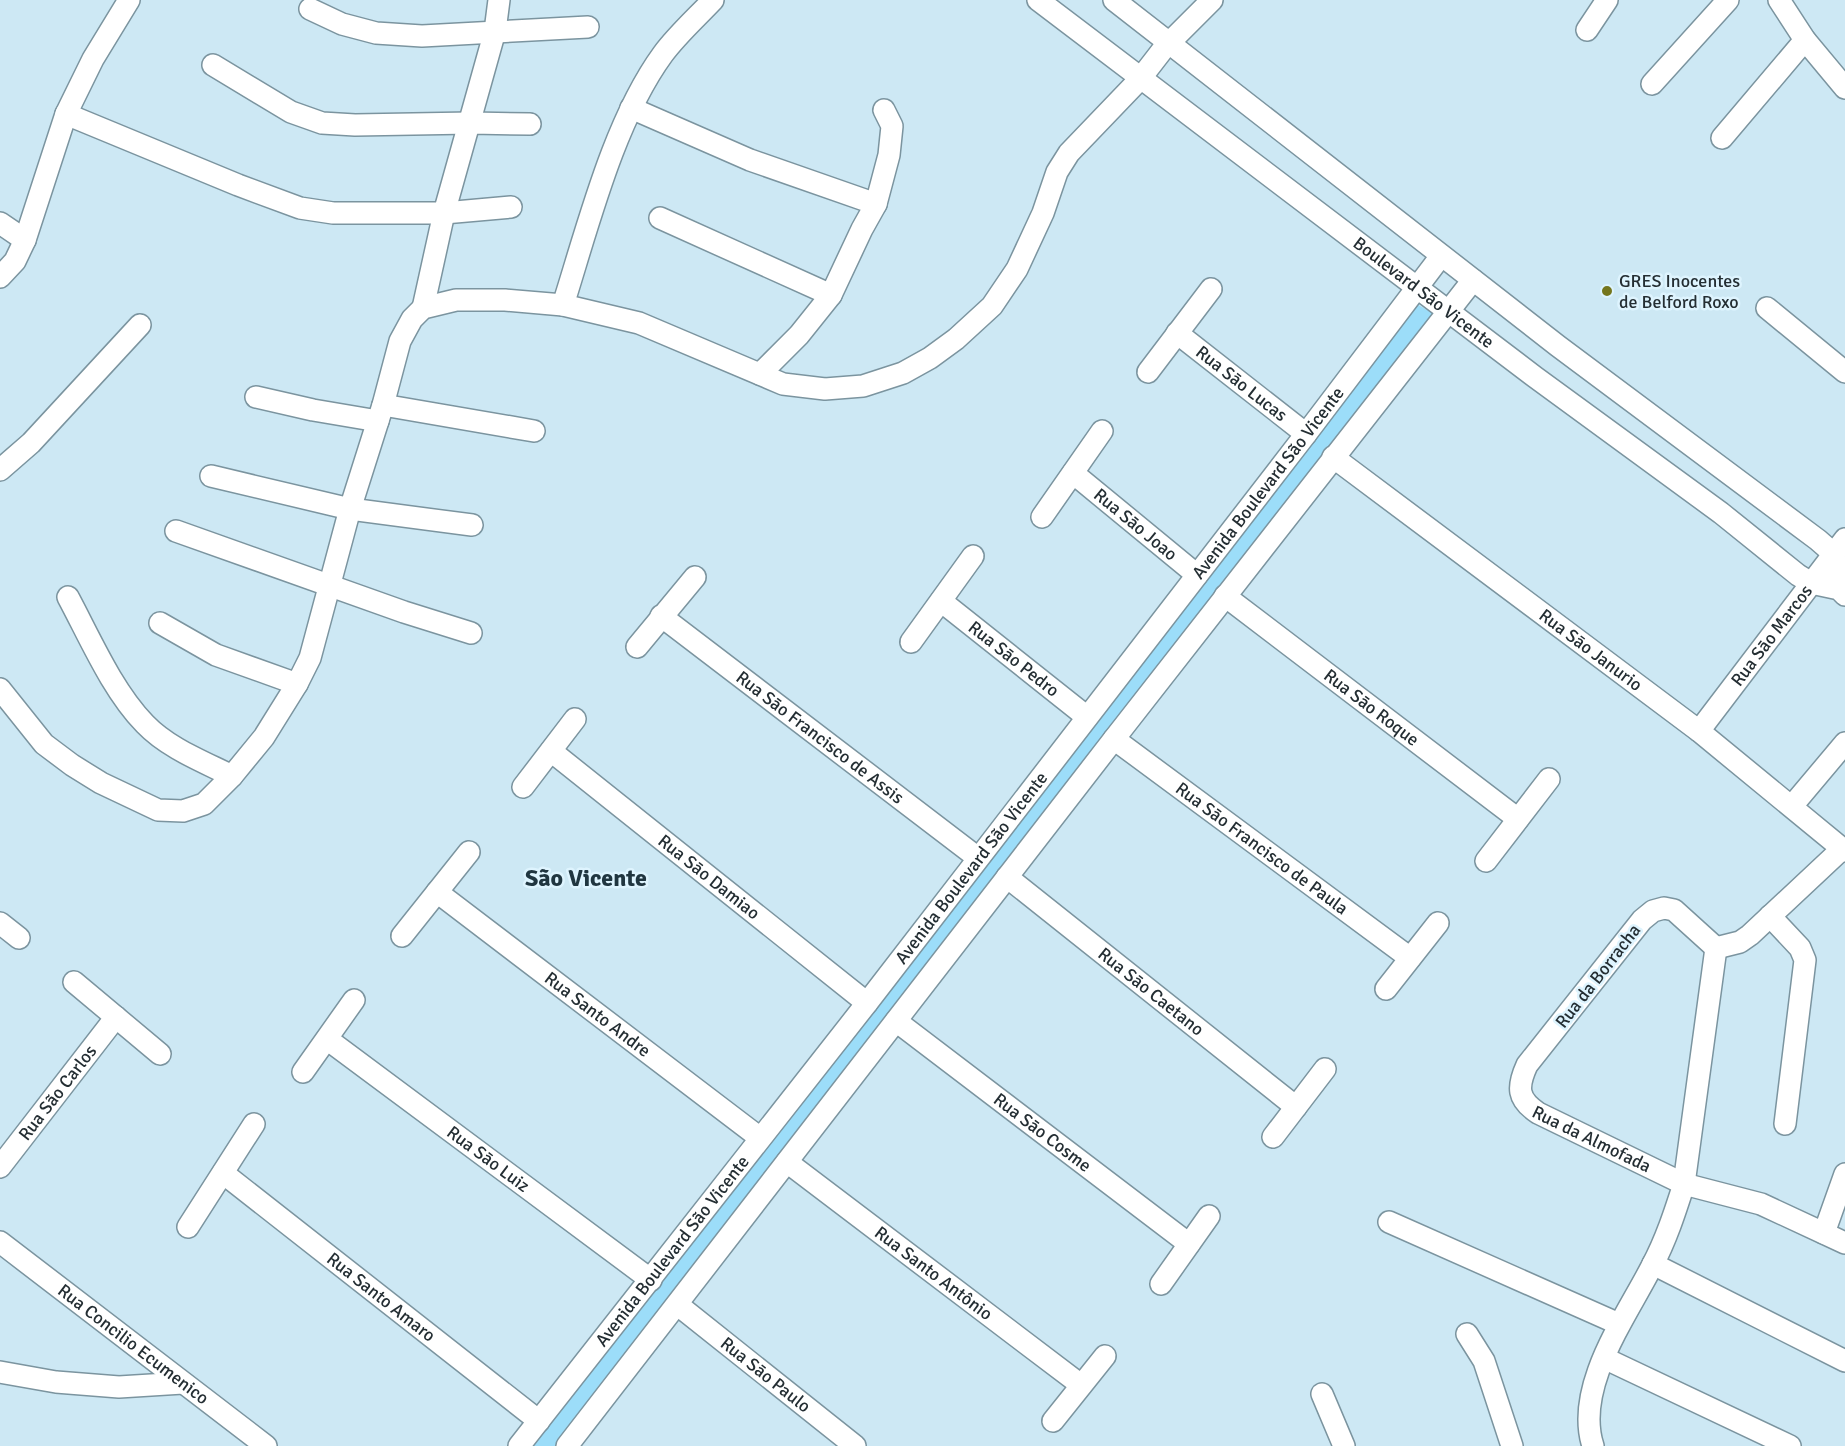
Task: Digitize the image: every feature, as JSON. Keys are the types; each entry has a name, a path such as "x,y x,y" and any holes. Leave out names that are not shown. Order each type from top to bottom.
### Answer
{"street":[{"path":"0,277 15,261 25,240 66,114 93,58 129,0"},
{"path":"423,309 444,213 495,31 499,0"},
{"path":"563,305 604,178 631,108 663,54 713,0"},
{"name":"Boulevard São Vicente","path":"1038,0 1811,583"},
{"path":"1114,0 1441,256 1840,547 1842,592 1811,583"},
{"path":"0,689 44,744 101,783 158,810 183,811 204,804 232,776 264,737 297,684 310,658 350,509 400,341 412,319 423,309 456,300 505,300 563,305 639,323 783,384 825,389 863,386 903,373 930,358 956,339 992,306 1017,269 1043,213 1057,172 1069,153 1212,0"},
{"path":"1587,30 1607,0"},
{"path":"1652,84 1728,0"},
{"path":"1779,0 1805,40 1845,88"},
{"path":"310,9 342,24 376,33 422,36 588,27"},
{"path":"1722,138 1805,40"},
{"path":"213,65 291,112 322,123 355,125 530,124"},
{"path":"631,108 750,160 876,204"},
{"path":"760,374 799,335 831,295 876,204 890,155 892,126 884,110"},
{"path":"66,114 300,208 333,213 444,213 511,207"},
{"path":"660,218 831,295"},
{"path":"0,223 25,240"},
{"name":"Avenida Boulevard São Vicente","path":"519,1446 867,1003 1441,256"},
{"name":"Avenida Boulevard São Vicente","path":"569,1445 1114,739 1473,280"},
{"path":"1148,372 1210,289"},
{"path":"1767,308 1845,372"},
{"path":"0,470 31,443 140,325"},
{"name":"Rua Sāo Lucas","path":"1177,333 1306,434"},
{"path":"256,398 313,410 380,413 534,431"},
{"path":"1042,517 1102,431"},
{"name":"Rua Sāo Janurio","path":"1333,457 1699,731 1844,850"},
{"name":"Rua Sāo Joao","path":"1073,473 1197,575"},
{"path":"211,476 350,509 471,525"},
{"path":"176,531 471,633"},
{"name":"Rua Sāo Marcos","path":"1699,731 1840,547"},
{"path":"910,642 973,556"},
{"path":"637,647 695,577"},
{"name":"Rua Sāo Roque","path":"1225,596 1518,819"},
{"path":"68,597 121,694 145,725 174,747 232,776"},
{"name":"Rua Sāo Pedro","path":"941,601 1087,717"},
{"name":"Rua Sāo Francisco de Assis","path":"661,616 978,858"},
{"path":"159,623 216,655 297,684"},
{"path":"523,787 574,719"},
{"name":"Rua Sāo Francisco de Paula","path":"1114,739 1410,958"},
{"path":"1792,806 1845,743"},
{"name":"Rua Sāo Damiao","path":"551,751 867,1003"},
{"path":"1486,861 1549,778"},
{"path":"1593,1446 1589,1434 1588,1414 1591,1394 1620,1324 1653,1264 1672,1221 1684,1184 1716,948 1740,942 1844,850"},
{"path":"402,936 469,852"},
{"name":"Rua Sāo Caetano","path":"1007,877 1296,1107"},
{"name":"Rua Santo Andre","path":"437,892 760,1138"},
{"name":"Rua da Borracha","path":"1521,1079 1527,1065 1642,920 1653,911 1664,908 1674,910 1716,948"},
{"path":"1770,916 1800,948 1805,960 1785,1124"},
{"path":"0,923 19,938"},
{"path":"1386,989 1438,923"},
{"path":"74,982 160,1054"},
{"path":"303,1072 354,1000"},
{"name":"Rua São Carlos","path":"0,1167 116,1017"},
{"name":"Rua Sāo Cosme","path":"896,1021 1189,1244"},
{"name":"Rua Sāo Luiz","path":"327,1039 651,1280"},
{"path":"1273,1137 1325,1069"},
{"name":"Rua da Almofada","path":"1521,1079 1520,1092 1526,1105 1538,1113 1684,1184 1761,1204 1845,1243"},
{"path":"188,1227 254,1124"},
{"name":"Rua Santo Antônio","path":"787,1162 1082,1385"},
{"name":"Rua Santo Amaro","path":"223,1173 539,1421"},
{"path":"1824,1233 1845,1174"},
{"path":"1161,1284 1209,1216"},
{"path":"1389,1222 1620,1324"},
{"name":"Rua Concilio Ecumenico","path":"0,1242 266,1446"},
{"path":"1653,1264 1845,1361"},
{"name":"Rua Sāo Paulo","path":"678,1305 855,1446"},
{"path":"1467,1334 1484,1361 1512,1446"},
{"path":"1053,1420 1105,1356"},
{"path":"1604,1358 1790,1446"},
{"path":"0,1372 56,1382 119,1387 183,1383"},
{"path":"1322,1394 1344,1446"}],"shaded area":[{"path":"1413,302 1434,314 564,1446 522,1446"}],"place":[{"name":"GRES Inocentes de Belford Roxo","path":"1607,291"}],"district":[{"name":"São Vicente","path":"586,878"}]}
